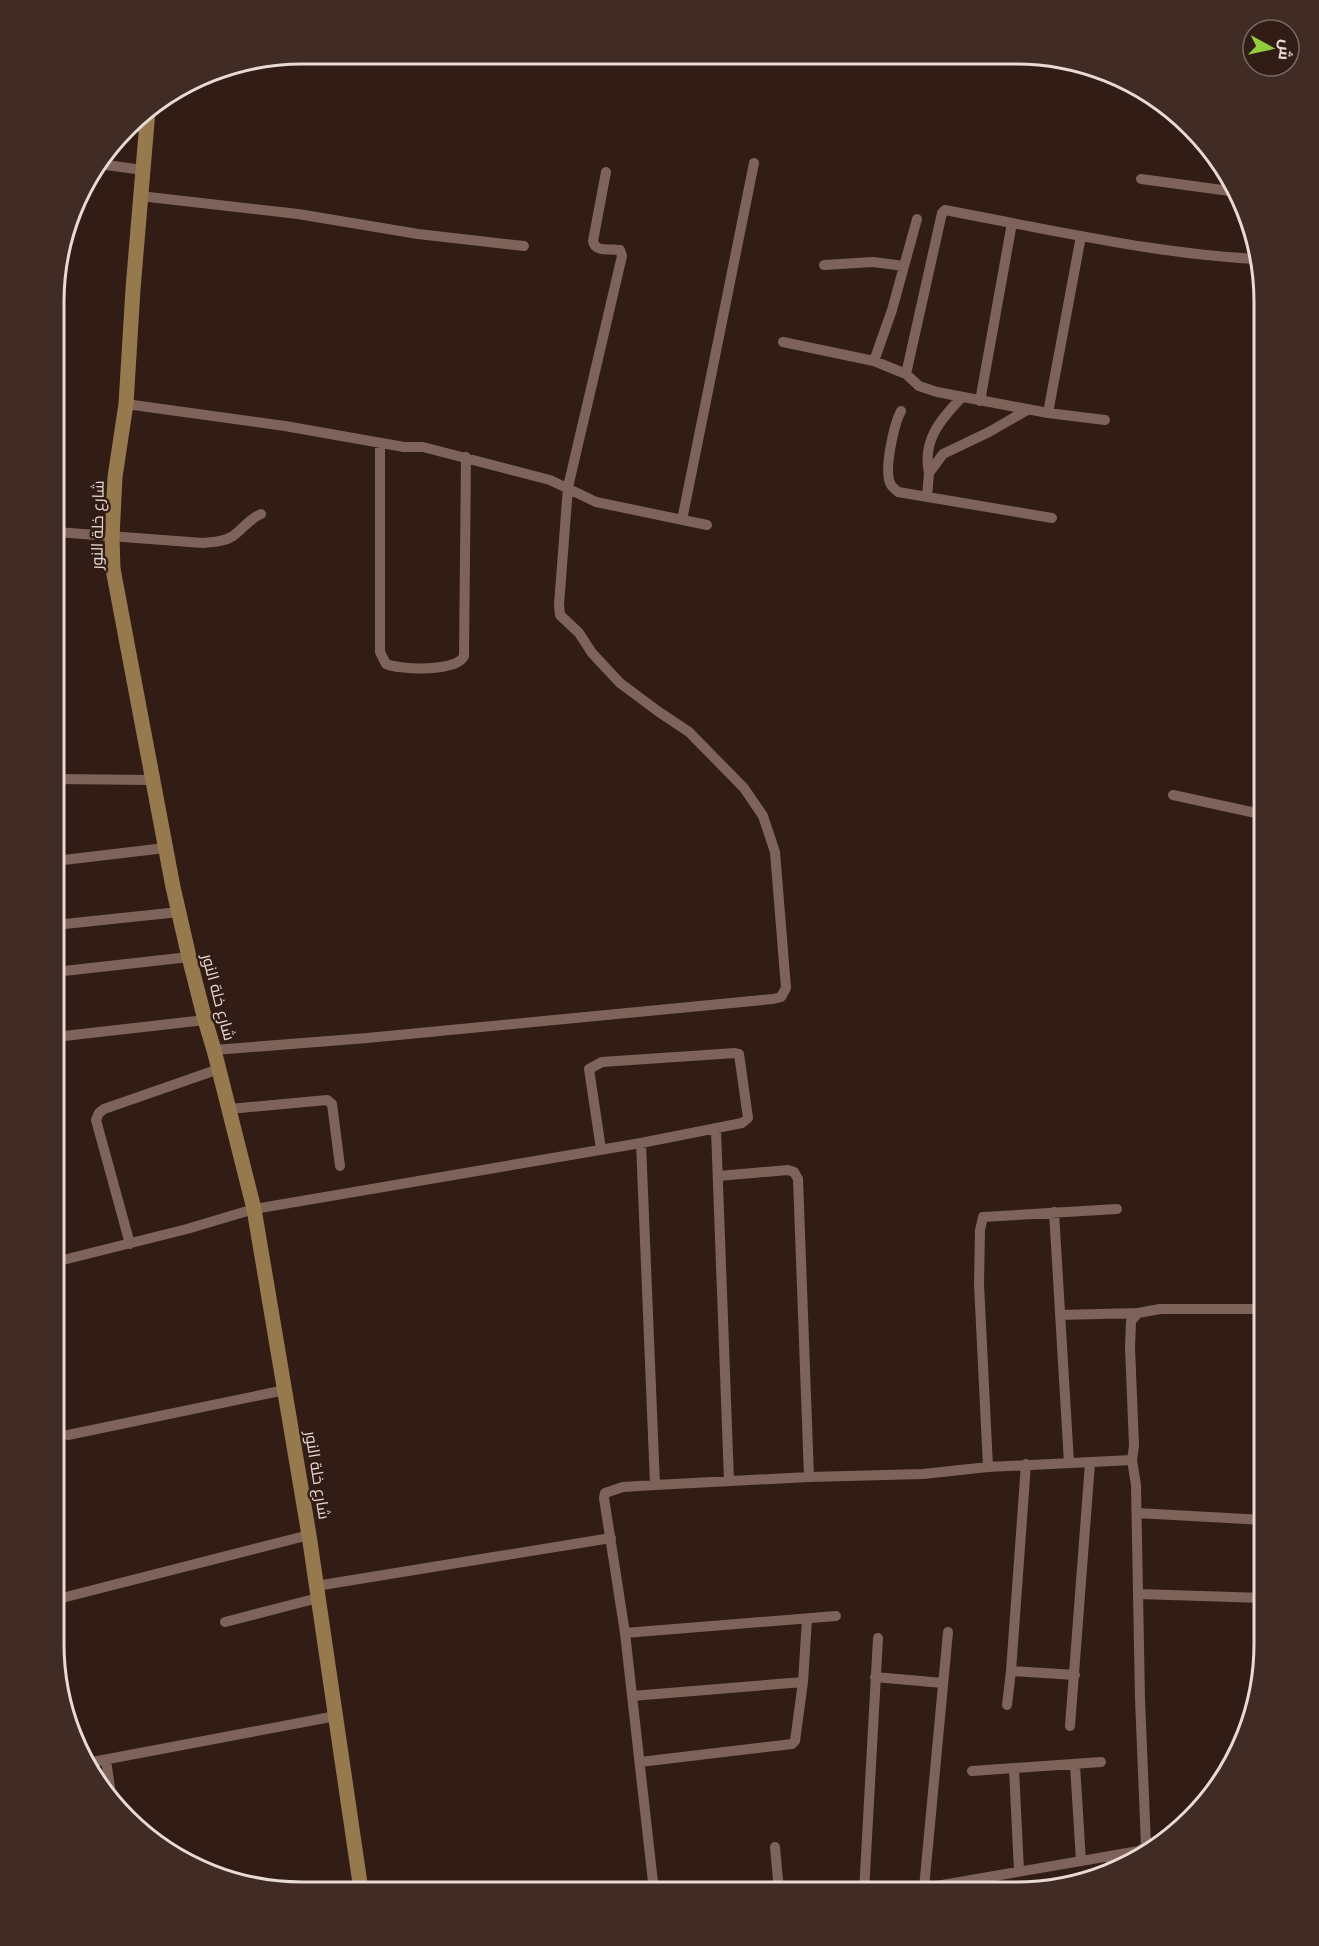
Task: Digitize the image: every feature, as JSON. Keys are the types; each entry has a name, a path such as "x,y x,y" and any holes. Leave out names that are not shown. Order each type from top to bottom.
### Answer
{"street":[{"name":"شارع خلة النور","path":"147,123 126,404 115,477 113,569 179,912 254,1209 309,1535 361,1882"},
{"path":"682,520 754,163"},
{"path":"109,165 142,170"},
{"path":"214,1050 367,1038 774,999 781,997 786,988 775,852 763,816 744,788 713,755 689,732 620,683 592,653 579,633 560,615 567,487 622,256 620,250 597,249 593,241 606,172"},
{"path":"1141,179 1227,191"},
{"path":"140,196 298,214 418,234 524,246"},
{"path":"906,375 942,213 945,210 1081,237 1250,259"},
{"path":"874,361 892,310 917,219"},
{"path":"980,401 1012,223"},
{"path":"1048,413 1081,237"},
{"path":"824,265 873,262 904,266"},
{"path":"783,342 874,361 906,375 919,386 962,397 1048,413 1105,420"},
{"path":"927,497 930,440 940,421 962,397"},
{"path":"126,404 285,426 380,444 423,447 550,480 596,502 707,525"},
{"path":"929,473 943,454 989,432 1029,409"},
{"path":"901,411 896,421 888,471 891,485 898,492 1052,518"},
{"path":"380,444 380,652 386,664 393,667 424,668 454,665 464,656 466,457"},
{"path":"64,533 178,543 220,541 234,535 252,517 261,514"},
{"path":"64,779 153,780"},
{"path":"1173,795 1255,813"},
{"path":"64,860 165,848"},
{"path":"64,924 179,912"},
{"path":"64,971 189,957"},
{"path":"64,1036 205,1020"},
{"path":"64,1260 254,1209 716,1130 742,1123 748,1118 739,1054 602,1062 589,1069 601,1149"},
{"path":"130,1244 96,1120 99,1113 104,1109 219,1069"},
{"path":"229,1108 327,1100 332,1104 340,1166"},
{"path":"716,1130 729,1481"},
{"path":"641,1143 655,1485"},
{"path":"719,1176 788,1170 794,1172 798,1179 809,1477"},
{"path":"988,1467 979,1284 980,1230 983,1217 1117,1209"},
{"path":"1054,1212 1069,1463"},
{"path":"1060,1315 1138,1313 1160,1308 1255,1309"},
{"path":"1138,1313 1131,1321 1130,1347 1146,1843"},
{"path":"68,1436 285,1389"},
{"path":"653,1882 625,1633 605,1493 624,1487 655,1485 923,1474 1026,1464 1132,1460"},
{"path":"1071,1726 1090,1463"},
{"path":"1007,1705 1026,1464"},
{"path":"1137,1513 1255,1520"},
{"path":"64,1596 309,1535"},
{"path":"225,1622 317,1592 610,1538"},
{"path":"1138,1594 1255,1598"},
{"path":"625,1633 836,1616"},
{"path":"640,1762 795,1741 803,1682 807,1619"},
{"path":"925,1882 948,1632"},
{"path":"865,1882 878,1638"},
{"path":"1011,1671 1075,1675"},
{"path":"875,1677 943,1683"},
{"path":"632,1696 803,1682"},
{"path":"96,1762 336,1716"},
{"path":"106,1760 109,1781"},
{"path":"972,1771 1101,1762"},
{"path":"1075,1765 1081,1861"},
{"path":"1014,1769 1019,1871"},
{"path":"775,1847 778,1882"},
{"path":"958,1882 1131,1852"},
{"path":"1112,1856 1112,1861"}]}
